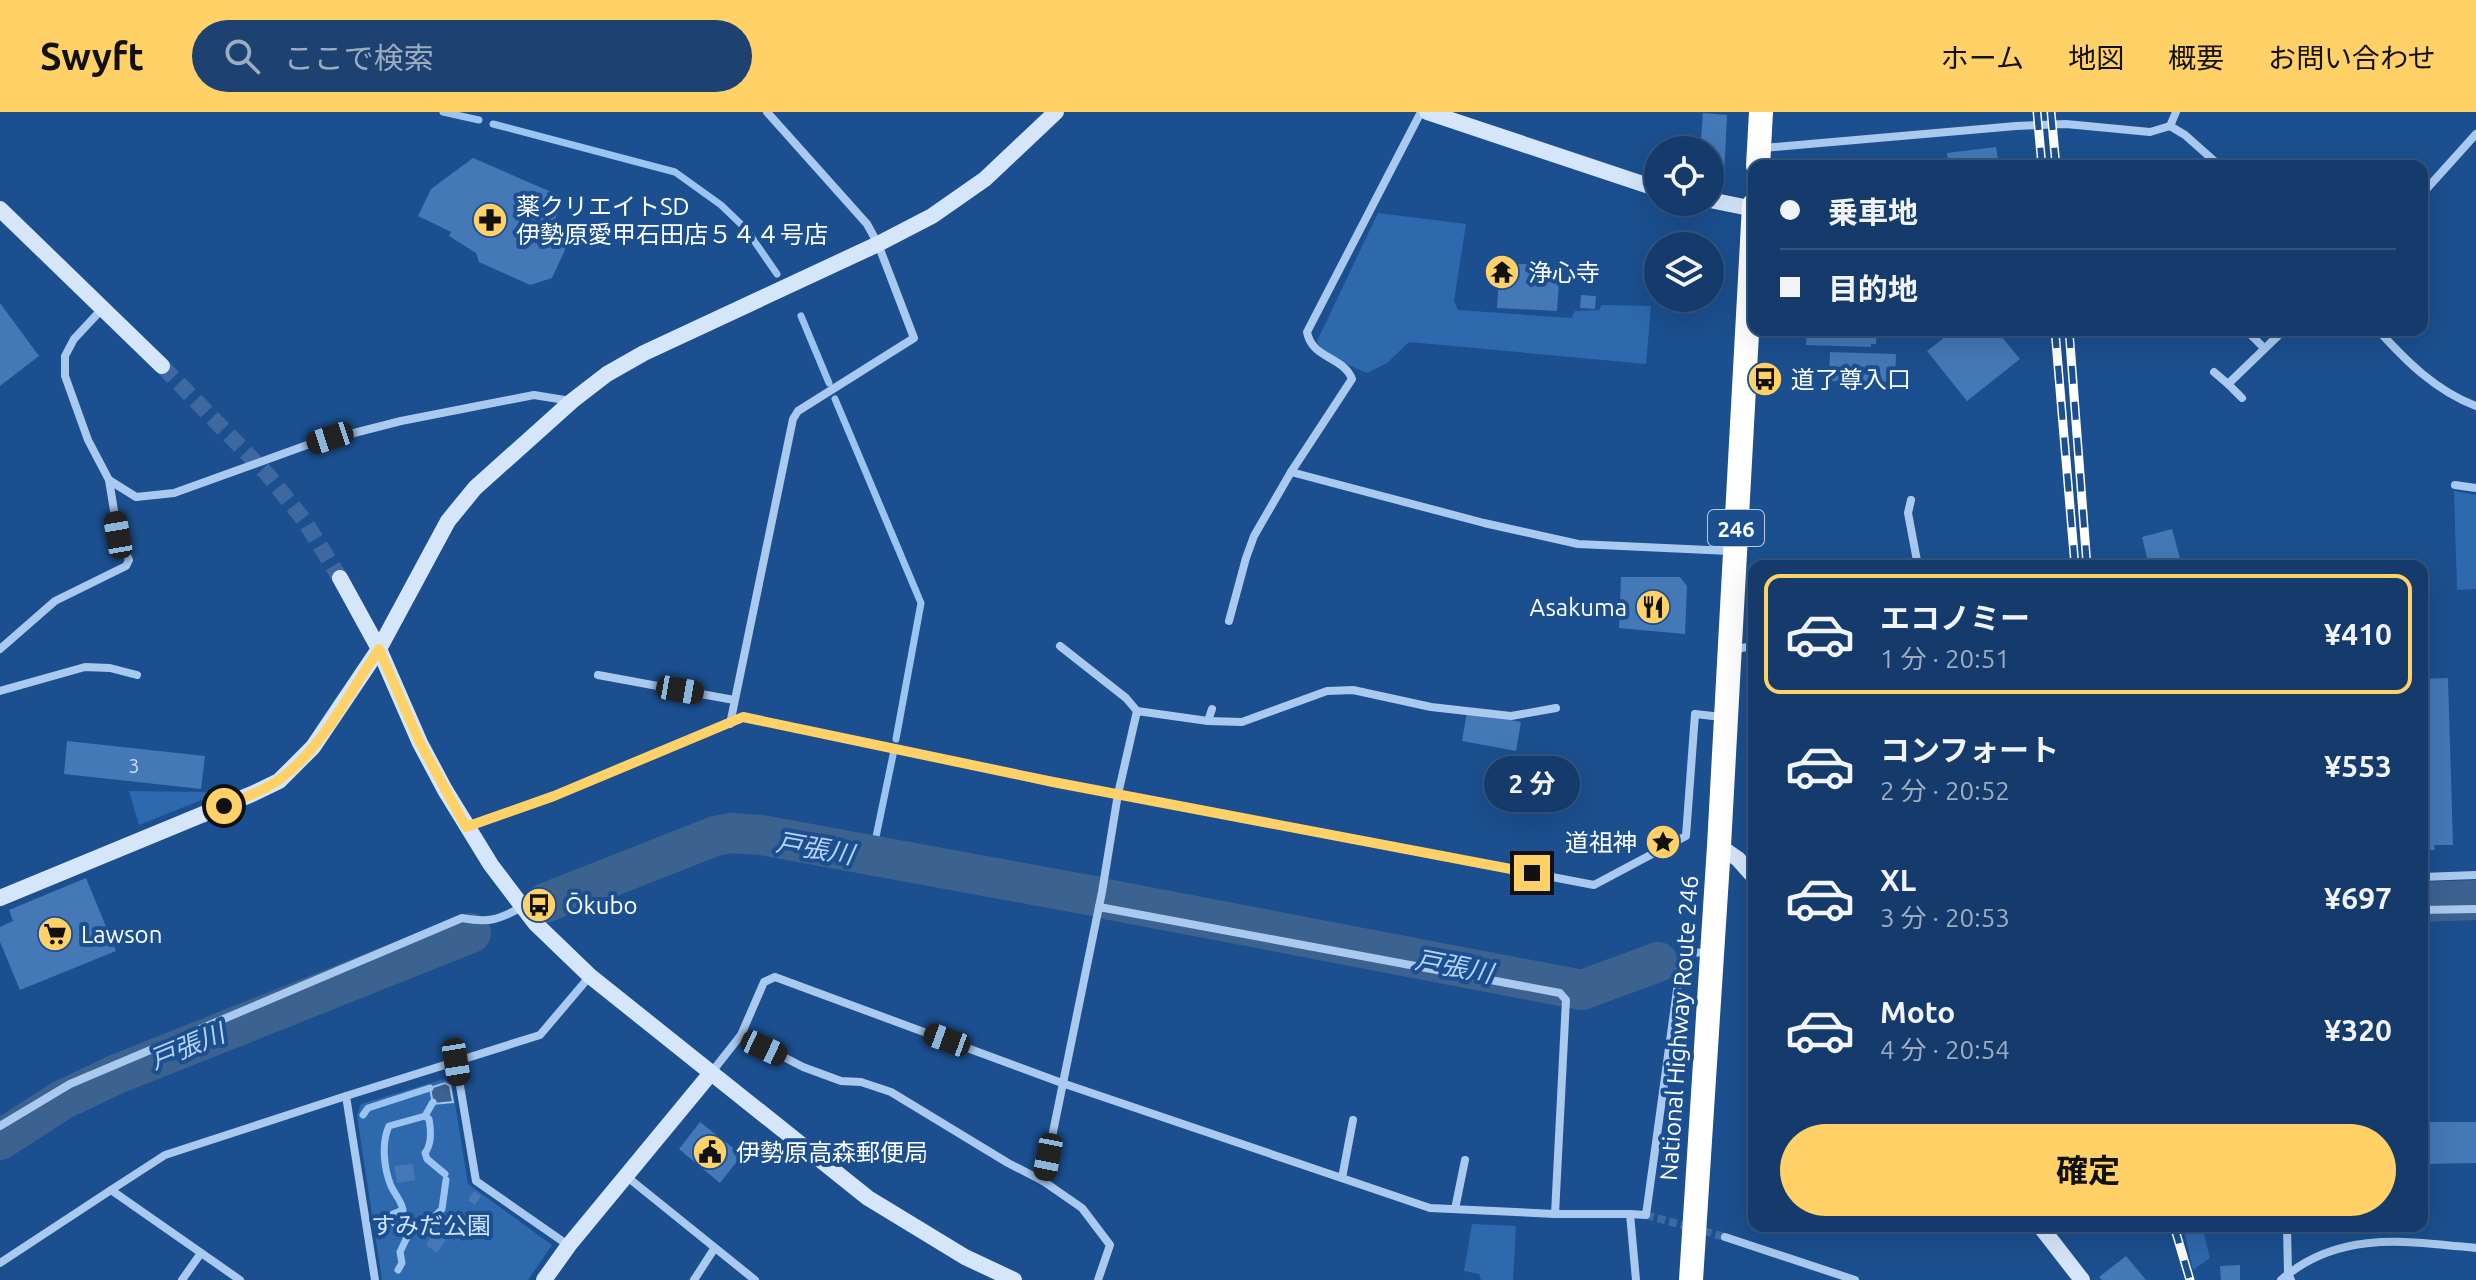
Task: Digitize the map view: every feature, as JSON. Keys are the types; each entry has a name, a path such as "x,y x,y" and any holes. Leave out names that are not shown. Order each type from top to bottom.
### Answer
{"highway":[{"path":"1758,157 1761,112"},
{"name":"National Highway Route 246","path":"1691,1280 1726,717 1742,648 1734,551 1748,310"}],"street":[{"path":"730,724 793,419 798,411 914,338 878,244 867,224 767,112"},
{"path":"0,898 279,781 313,747 379,649 448,521 475,488 572,401 607,374 644,353 932,216 985,179 1056,112"},
{"path":"1229,621 1254,536 1291,472 1352,379 1348,369 1314,349 1307,332 1424,112 1644,184"},
{"path":"2170,126 2176,112"},
{"path":"1758,157 2016,126 2066,124 2150,132 2170,126 2213,160"},
{"path":"2428,187 2476,134"},
{"path":"1724,202 1748,206"},
{"path":"0,209 162,366"},
{"path":"0,649 55,601 126,566 129,560 118,535 109,480 88,440 65,376 65,356 74,339 102,309"},
{"path":"2252,336 2264,348"},
{"path":"2228,384 2277,336"},
{"path":"2383,336 2405,360 2451,397 2476,406"},
{"path":"2214,372 2242,398"},
{"path":"109,480 136,497 174,493 330,438 534,395 572,401"},
{"path":"1291,472 1484,523 1578,544 1734,551"},
{"path":"2455,485 2476,488"},
{"path":"1911,500 1908,513 1917,560"},
{"path":"340,578 379,649 420,743 466,827 522,907 590,976 868,1198 965,1257 1014,1280"},
{"path":"1060,646 1126,698 1137,711 1208,721 1242,722 1327,691 1353,690 1431,707 1511,716 1556,708"},
{"path":"0,691 85,667 110,668 137,675"},
{"path":"598,675 734,700"},
{"path":"1208,721 1212,709"},
{"path":"1043,1181 1137,711"},
{"path":"466,827 554,796 743,717 1118,794 1594,885 1686,836 1695,714 1726,717"},
{"path":"1719,846 1748,870"},
{"path":"2428,877 2476,875"},
{"path":"1099,905 1560,993 1566,1000 1555,1214"},
{"path":"0,1126 70,1084 462,918 480,922 497,920 522,907"},
{"path":"2428,910 2476,909"},
{"path":"544,1280 569,1245 741,1035 764,982 775,977 1062,1083 1430,1208 1646,1215 1681,961 1684,955 1691,952 1711,954"},
{"path":"0,1263 165,1155 540,1035 590,976"},
{"path":"741,1035 803,1067 841,1081 861,1082 891,1092 1043,1181 1082,1208 1110,1245 1098,1280"},
{"path":"456,1062 476,1181 569,1245"},
{"path":"346,1096 375,1280"},
{"path":"1342,1178 1353,1120"},
{"path":"1455,1209 1465,1160"},
{"path":"625,1176 755,1280"},
{"path":"111,1190 240,1280"},
{"path":"1630,1214 1636,1280"},
{"path":"2045,1232 2082,1280"},
{"path":"2287,1232 2290,1277"},
{"path":"1725,1237 1855,1280"},
{"path":"2281,1280 2290,1277 2317,1256 2342,1246 2409,1242 2476,1248"},
{"path":"694,1280 714,1249"},
{"path":"182,1280 201,1253"}],"green space":[{"path":"1378,213 1466,224 1454,301 1458,310 1571,318 1575,311 1599,310 1602,305 1644,306 1644,312 1650,312 1646,364 1409,342 1387,363 1367,373 1324,354 1317,341"},
{"path":"2454,491 2476,495 2476,589 2457,590"},
{"path":"129,791 213,792 214,795 139,825"},
{"name":"すみだ公園","path":"444,1079 452,1085 468,1184 552,1245 528,1280 382,1280 357,1116 361,1104"},
{"path":"1472,1224 1516,1226 1513,1280 1481,1280 1479,1274 1464,1271"},
{"path":"2184,1232 2204,1232 2210,1258 2193,1270"}],"shaded area":[{"path":"445,1083 450,1086 453,1102 433,1104 430,1088"}],"building":[{"path":"1703,113 1727,115 1724,176 1724,136 1701,136"},
{"path":"1996,147 1998,160 1948,160 1947,153"},
{"name":"薬クリエイトSD 伊勢原愛甲石田店５４４号店","path":"473,158 565,198 553,224 571,237 552,278 530,285 479,262 476,253 449,236 451,232 418,216 431,189"},
{"path":"1500,263 1560,266 1557,311 1497,308"},
{"path":"1581,295 1596,296 1595,309 1580,308"},
{"path":"0,303 39,356 0,386"},
{"path":"1807,336 1877,336 1876,344 1871,344 1871,347 1806,345"},
{"path":"1946,336 2001,336 2020,359 1967,401 1927,351"},
{"path":"1830,352 1896,354 1895,382 1829,381"},
{"path":"2172,529 2180,560 2148,560 2142,537"},
{"name":"Asakuma","path":"1621,577 1680,577 1687,586 1685,634 1619,628"},
{"path":"2448,678 2453,845 2434,845 2435,850 2428,850 2428,679"},
{"path":"1467,712 1521,722 1516,751 1462,741"},
{"path":"67,741 205,756 201,789 64,774"},
{"name":"Lawson","path":"86,878 116,951 20,990 0,942 0,927 13,921 9,910"},
{"name":"伊勢原高森郵便局","path":"700,1122 742,1155 720,1183 679,1149"},
{"path":"2428,1122 2476,1122 2476,1163 2428,1164"},
{"path":"413,1164 415,1180 397,1183 394,1166"},
{"path":"474,1191 481,1196 475,1205 468,1200"},
{"path":"437,1226 450,1234 437,1253 426,1245"},
{"path":"2126,1256 2146,1280 2102,1280 2099,1277"},
{"path":"2240,1265 2240,1280 2221,1280 2220,1266"}],"waterway":[{"path":"443,112 479,120"},
{"path":"493,124 675,172 721,205 746,229 777,274"},
{"path":"801,316 829,383"},
{"path":"835,399 921,603 896,739"},
{"path":"872,856 893,755"},
{"name":"戸張川","path":"545,903 715,836 731,833 761,835 1094,896"},
{"name":"戸張川","path":"1106,899 1582,990 1658,962"},
{"name":"戸張川","path":"2428,902 2476,900"},
{"name":"戸張川","path":"0,1140 62,1100 117,1074 471,933"},
{"path":"363,1115 368,1108 430,1088"},
{"path":"398,1270 402,1263 400,1252 409,1233 405,1225 395,1224 392,1220 393,1214 403,1210 387,1172 385,1140 389,1126 425,1116 433,1102"},
{"path":"425,1116 429,1119 430,1132 425,1153 427,1159 445,1174"},
{"path":"420,1231 442,1209 446,1180"}],"tunnel":[{"path":"162,366 268,475 304,520 340,578"},
{"path":"1646,1215 1725,1237"}],"railway":[{"path":"2037,112 2041,160"},
{"path":"2051,112 2055,160"},
{"path":"2056,336 2074,560"},
{"path":"2069,336 2087,560"},
{"path":"2176,1232 2190,1280"}],"place":[{"name":"薬クリエイトSD 伊勢原愛甲石田店５４４号店","path":"490,220"},
{"name":"浄心寺","path":"1502,272"},
{"name":"道了尊入口","path":"1765,379"},
{"name":"Asakuma","path":"1653,607"},
{"name":"道祖神","path":"1663,842"},
{"name":"Ōkubo","path":"539,905"},
{"name":"Lawson","path":"55,934"},
{"name":"伊勢原高森郵便局","path":"710,1152"}],"route":[{"path":"224,806 279,781 295,766 313,747 379,649 420,743 466,827 554,796 743,717 1053,782 1532,873"}]}
